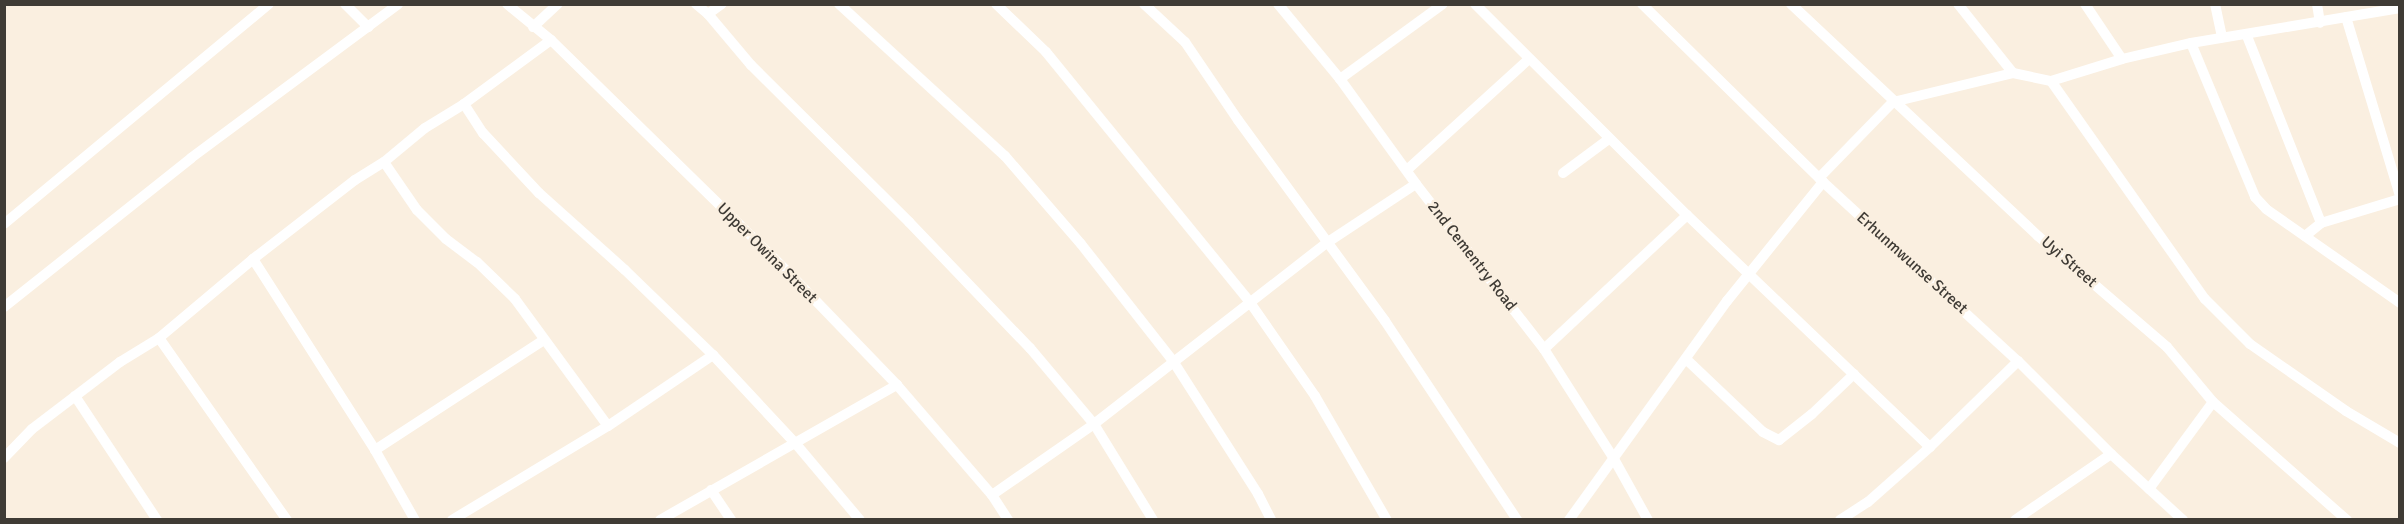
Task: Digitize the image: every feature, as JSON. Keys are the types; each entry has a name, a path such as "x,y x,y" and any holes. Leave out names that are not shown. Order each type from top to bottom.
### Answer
{"street":[{"path":"6,220 269,4"},
{"path":"345,4 368,27"},
{"path":"4,307 191,158 398,4"},
{"name":"Upper Owina Street","path":"507,4 551,40 788,272 897,385 992,495 1008,519"},
{"path":"533,27 558,4"},
{"path":"696,4 708,14 751,65 909,222 1030,348 1094,424 1153,519"},
{"path":"708,14 722,4"},
{"path":"839,4 1005,156 1081,244 1173,361 1258,494 1271,519"},
{"path":"996,4 1046,52 1249,301 1315,396 1388,519"},
{"path":"1144,4 1185,42 1238,120 1328,242 1442,404 1517,519"},
{"name":"2nd Cementry Road","path":"1278,4 1340,79 1416,184 1544,349 1614,459 1648,519"},
{"path":"1340,79 1443,4"},
{"path":"1474,4 1687,215 1930,447"},
{"name":"Erhunmwunse Street","path":"1642,4 1821,180 2018,361 2111,453 2183,519"},
{"name":"Uyi Street","path":"1791,4 2038,236 2167,347 2213,402 2347,519"},
{"path":"1958,4 2013,73"},
{"path":"2085,4 2122,59"},
{"path":"2215,4 2222,37"},
{"path":"2317,4 2320,23"},
{"path":"1569,519 1821,180 1893,102 2013,73 2051,81 2122,59 2191,43 2222,37 2247,36 2400,8"},
{"path":"2305,236 2320,223 2400,198 2346,17"},
{"path":"2247,36 2320,223"},
{"path":"4,458 32,429 120,362 159,338 253,259 355,180 384,162 425,128 464,104 551,40"},
{"path":"2191,43 2255,196 2266,209 2400,303"},
{"path":"1407,170 1529,60"},
{"path":"2051,81 2205,299 2250,344 2346,411 2400,443"},
{"path":"464,104 483,133 539,193 625,270 712,355 796,444 860,519"},
{"path":"1563,173 1609,139"},
{"path":"384,162 417,210 446,239 477,262 515,299 608,426"},
{"path":"992,495 1094,424 1249,301 1328,242 1416,184"},
{"path":"1544,349 1687,215"},
{"path":"253,259 375,450 415,519"},
{"path":"159,338 287,519"},
{"path":"375,450 544,340"},
{"path":"452,519 608,426 712,355"},
{"path":"1686,359 1763,432 1779,440 1812,414 1854,374"},
{"path":"1840,519 1869,502 1930,447 2018,361"},
{"path":"660,519 897,385"},
{"path":"75,396 157,519"},
{"path":"2150,489 2213,402"},
{"path":"2015,519 2111,453"},
{"path":"711,490 731,519"}]}
